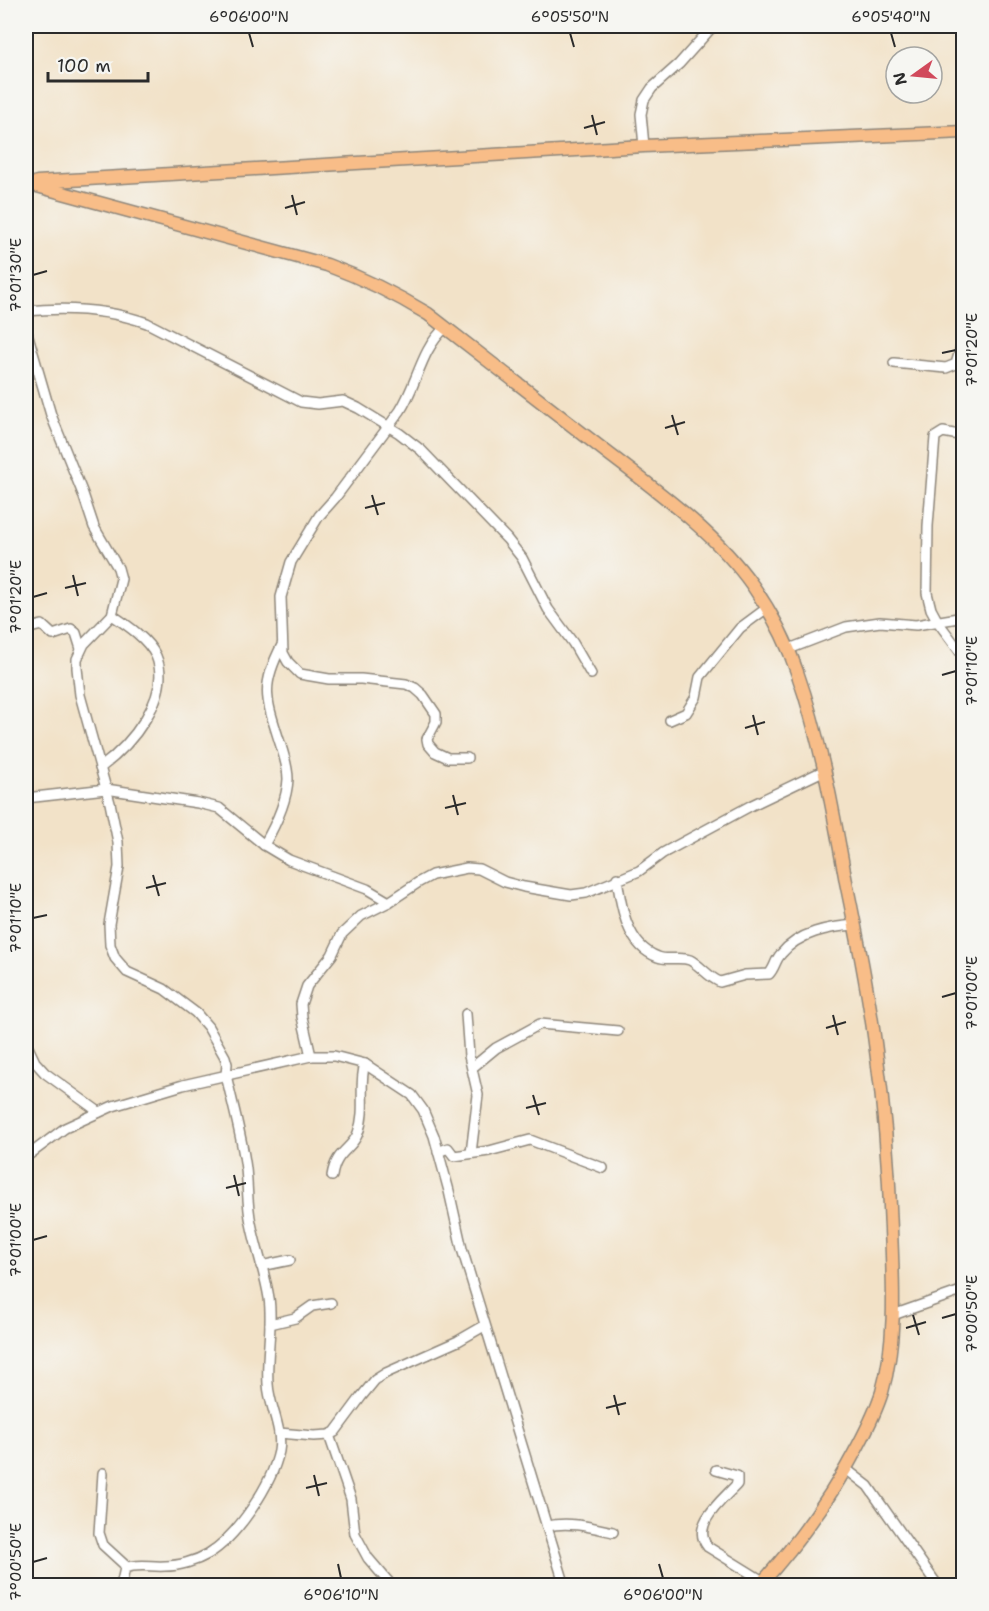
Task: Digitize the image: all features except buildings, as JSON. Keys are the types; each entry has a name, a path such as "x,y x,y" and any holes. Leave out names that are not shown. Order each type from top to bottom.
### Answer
{"main road":[{"path":"26,183 644,146 963,132"},
{"path":"26,183 327,265 362,277 395,294 445,328 670,501 743,572 767,608 789,649 825,770 875,1041 889,1172 893,1315 891,1351 882,1393 866,1430 846,1469 810,1526 761,1583"}],"street":[{"path":"644,146 641,114 644,100 652,88 679,64 714,26"},
{"path":"26,311 70,309 128,316 166,332 301,402 318,404 343,401 399,433 421,450 507,539 522,558 555,621 573,643 591,674"},
{"path":"445,328 435,337 408,399 335,498 319,516 291,562 281,597 283,653 300,674 329,679 361,679 406,684 415,688 423,694 436,714 436,722 427,740 428,744 435,752 448,758 467,758"},
{"path":"26,329 51,415 94,527 120,573 121,585 112,615 94,633 81,650 77,660 78,686 116,830 117,882 109,924 110,945 122,968 127,972 164,989 196,1013 208,1027 225,1057 226,1075 244,1154 250,1222 269,1298 268,1386 270,1404 279,1433 279,1448 274,1470 240,1523 219,1545 207,1554 188,1562 168,1566 134,1565 127,1567 123,1573 121,1586"},
{"path":"894,363 952,367 956,364 963,337"},
{"path":"963,436 942,432 935,437 926,575 931,609 963,657"},
{"path":"670,720 686,713 696,697 700,677 740,628 767,608"},
{"path":"100,768 117,755 151,710 157,697 159,674 155,654 139,635 112,615"},
{"path":"789,649 846,627 880,622 916,625 963,616"},
{"path":"26,629 42,625 53,635 71,629 76,633 81,650"},
{"path":"264,845 285,796 288,780 286,762 267,691 270,669 283,643"},
{"path":"311,1056 302,1017 302,996 307,986 332,955 342,934 361,916 389,902 432,875 467,868 479,869 506,882 524,887 571,895 601,889 617,879 639,871 663,853 752,805 825,770"},
{"path":"26,798 106,789 219,808 264,845 289,860 367,889 389,902"},
{"path":"617,879 627,923 633,936 642,946 658,957 688,960 720,982 746,975 769,974 780,954 804,937 827,927 855,925"},
{"path":"466,1014 469,1056 478,1095 471,1153"},
{"path":"473,1067 496,1048 540,1024 618,1031"},
{"path":"26,1043 35,1062 45,1073 99,1112"},
{"path":"26,1157 65,1128 99,1112 183,1085 311,1056 334,1056 365,1064 412,1095 428,1121 438,1152 484,1326 565,1586"},
{"path":"332,1176 337,1158 358,1135 364,1092 361,1075 365,1064"},
{"path":"438,1152 448,1148 453,1156 489,1151 530,1140 603,1168"},
{"path":"261,1266 290,1260"},
{"path":"893,1315 963,1290"},
{"path":"270,1324 296,1318 312,1306 330,1303"},
{"path":"279,1433 329,1435 342,1423 375,1380 458,1341 484,1326"},
{"path":"329,1435 351,1499 355,1534 368,1558 392,1586"},
{"path":"846,1469 868,1486 938,1586"},
{"path":"716,1470 737,1476 738,1480 710,1514 702,1534 704,1542 761,1583"},
{"path":"104,1473 99,1533 103,1545 127,1567"},
{"path":"547,1526 558,1523 578,1524 613,1532"}]}
